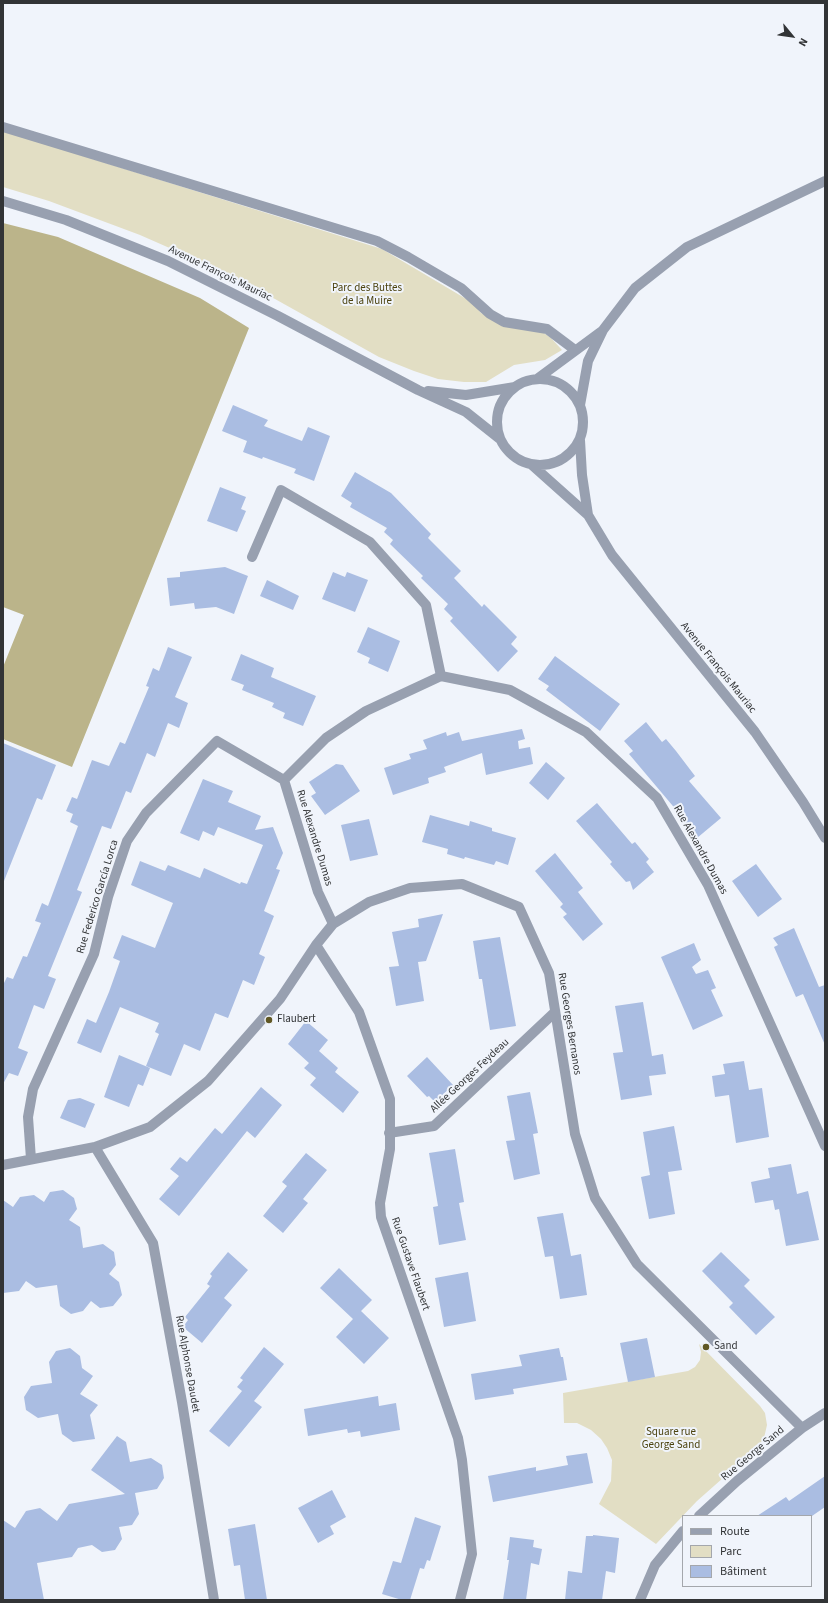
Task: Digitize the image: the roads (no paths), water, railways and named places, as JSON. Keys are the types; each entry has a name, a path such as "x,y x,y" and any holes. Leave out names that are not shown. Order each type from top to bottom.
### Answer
{"street":[{"path":"3,126 378,241 461,288 490,314 504,322 547,329 575,350"},
{"path":"580,405 588,361 603,330 635,288 687,247 825,181"},
{"name":"Avenue François Mauriac","path":"3,201 66,220 168,261 278,316 418,390 466,412 500,439 508,451 519,460 532,465 588,515 612,555 755,732 803,802 825,838"},
{"path":"537,379 603,330"},
{"name":"Avenue François Mauriac","path":"418,390 466,395 515,387 537,379 550,380 562,385 572,394 580,405 583,416 583,428 580,440 582,475 588,515"},
{"path":"500,439 497,425 499,411 505,398 515,387"},
{"name":"Avenue François Mauriac","path":"532,465 552,464 564,459 580,440"},
{"path":"252,557 281,490 370,542 426,605 441,676"},
{"name":"Rue Alexandre Dumas","path":"334,924 318,892 284,780 326,738 366,711 441,676 510,690 586,732 657,798 708,885 825,1146"},
{"name":"Rue Federico García Lorca","path":"31,1159 28,1117 33,1089 94,954 108,897 127,840 146,813 217,741 284,780"},
{"name":"Rue Georges Bernanos","path":"3,1165 95,1147 150,1127 208,1081 280,999 316,944 334,924 370,902 410,888 462,884 519,908 549,973 575,1134 595,1198 637,1264 802,1428"},
{"name":"Rue Gustave Flaubert","path":"316,944 360,1012 390,1099 390,1149 380,1203 381,1217 458,1438 462,1460 472,1554 460,1600"},
{"name":"Allée Georges Feydeau","path":"389,1133 434,1126 555,1012"},
{"name":"Rue Alphonse Daudet","path":"95,1147 153,1243 182,1402 214,1600"},
{"name":"Rue George Sand","path":"700,1515 737,1481 802,1428 825,1413"},
{"path":"640,1600 655,1565 682,1532"}],"place":[{"name":"Flaubert","path":"269,1020"},
{"name":"Sand","path":"706,1347"}],"park label":[{"name":"Parc des Buttes de la Muire","path":"367,295"},
{"name":"Square rue George Sand","path":"671,1439"}]}
